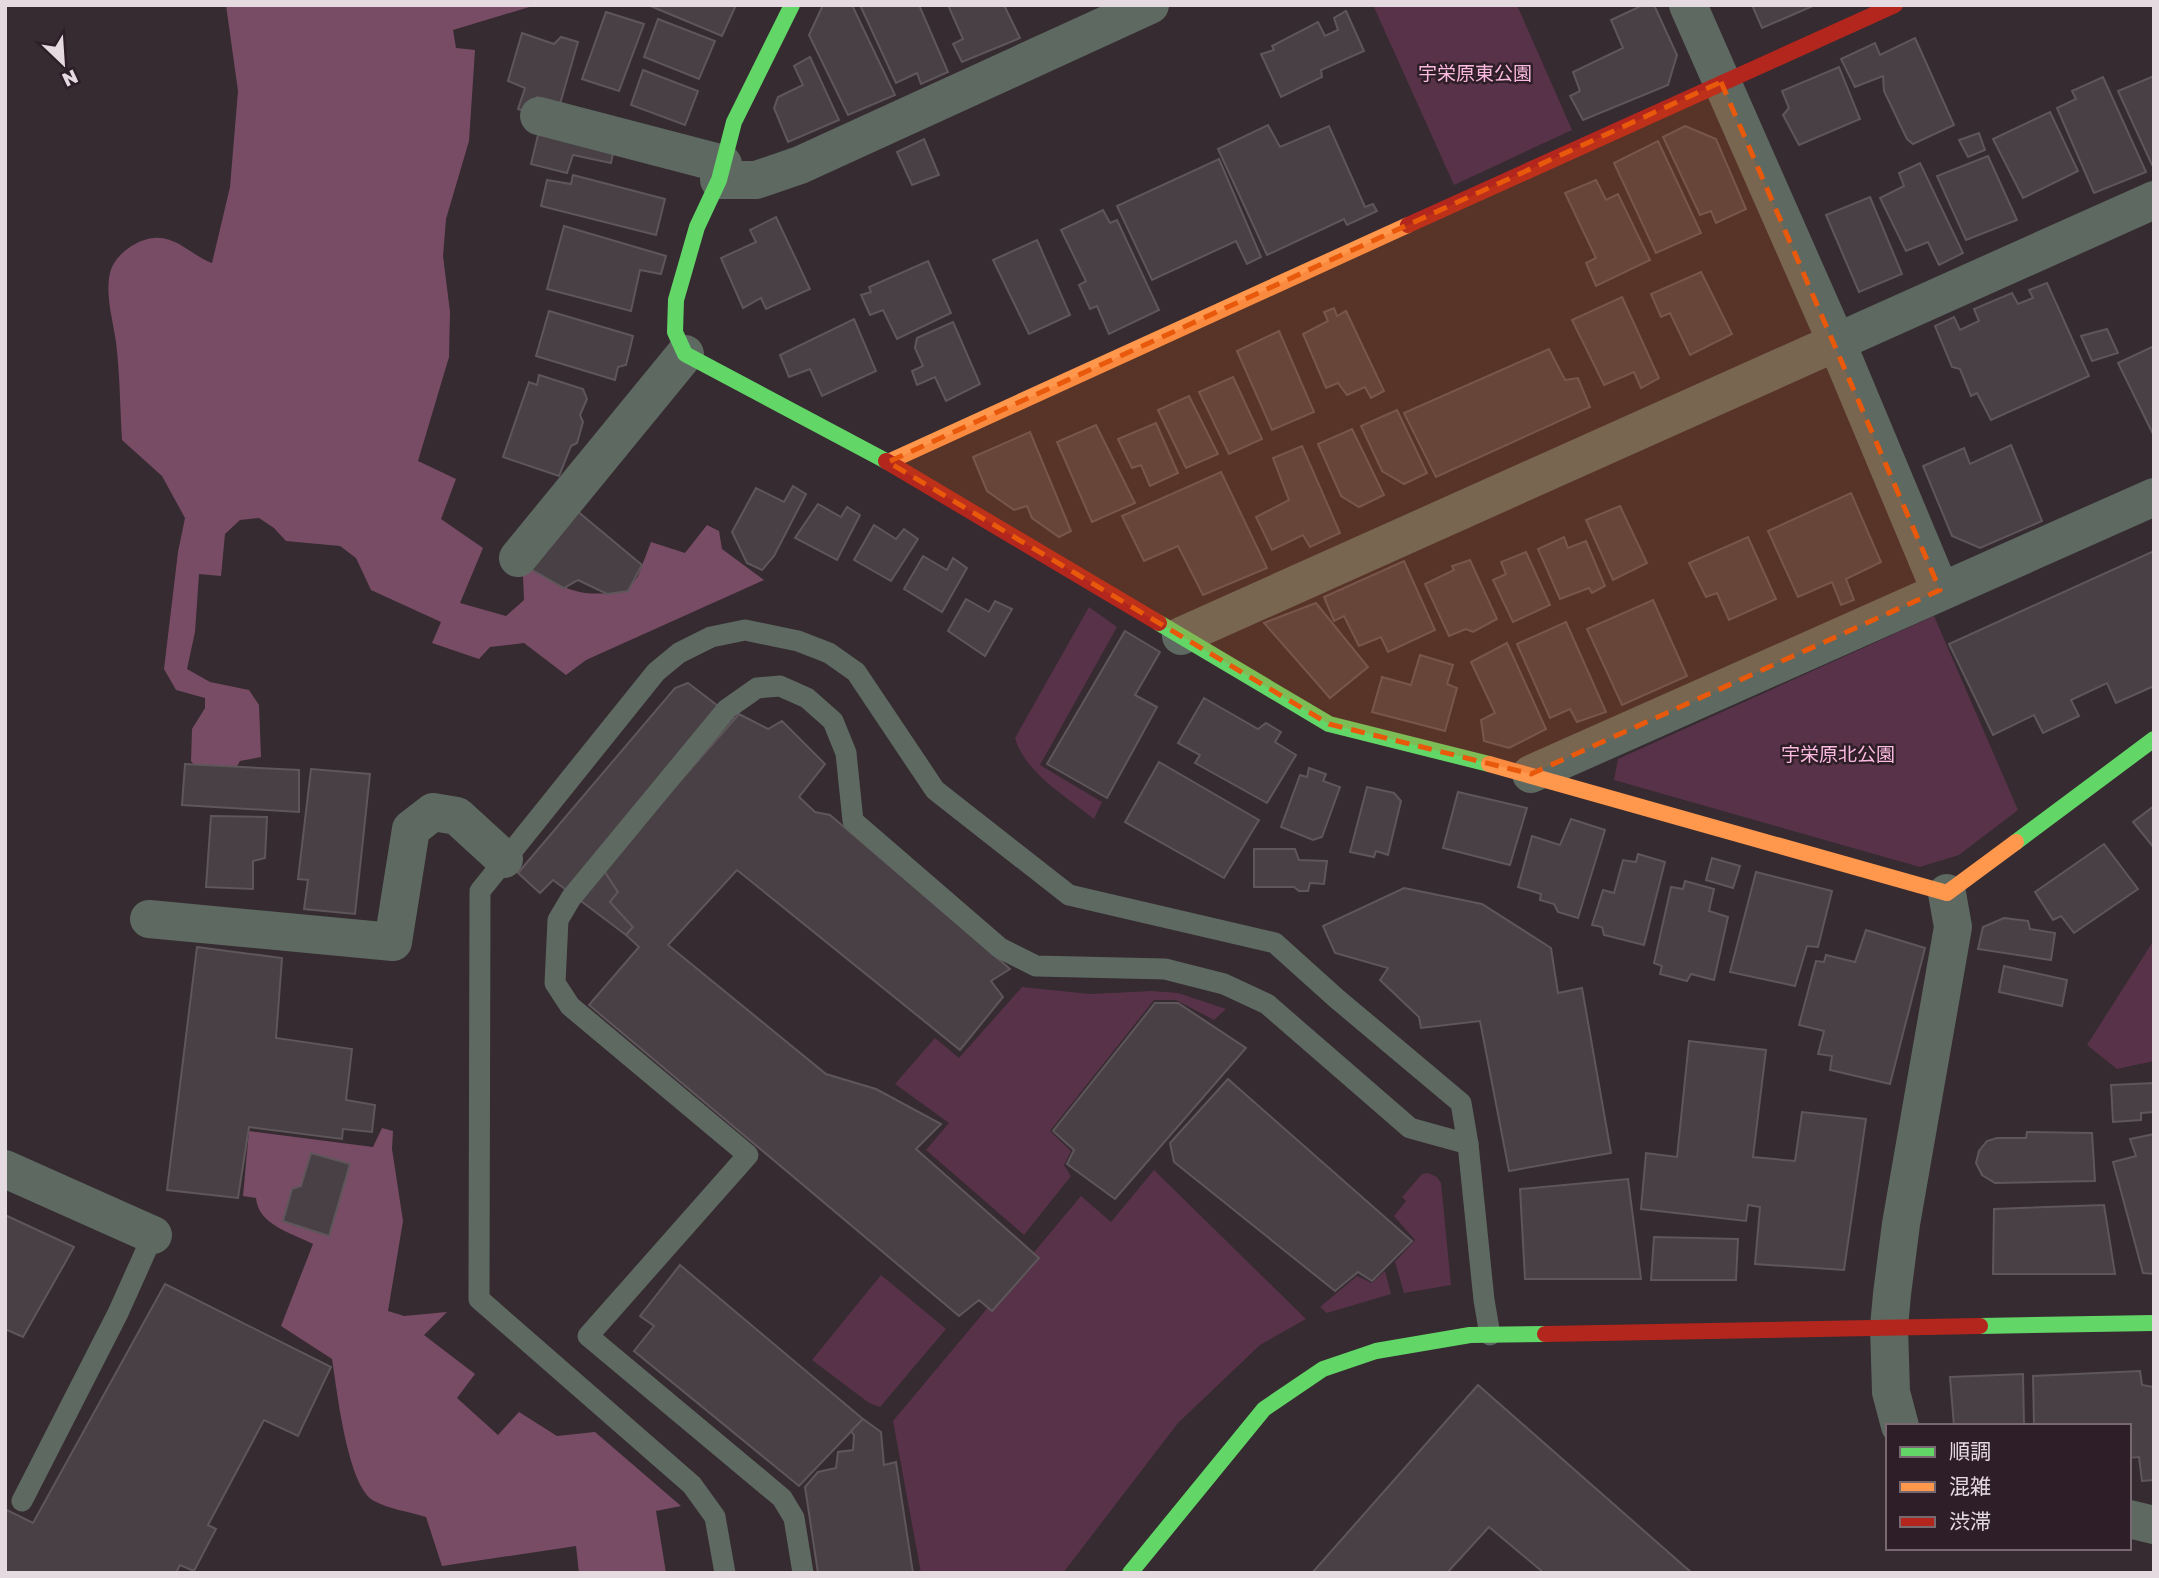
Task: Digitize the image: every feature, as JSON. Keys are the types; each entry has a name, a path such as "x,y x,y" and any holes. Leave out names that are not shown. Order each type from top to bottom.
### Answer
{"street":[{"path":"792,5 734,122 721,172 697,227 676,300 675,332 685,354 888,462 1329,724 1531,774 1947,893 2154,739"},
{"path":"539,116 721,172 756,180 800,165 1150,5"},
{"path":"1688,5 1836,341 1940,590"},
{"path":"888,462 1895,5"},
{"path":"1181,636 2154,200"},
{"path":"518,558 685,354"},
{"path":"1531,774 2154,497"},
{"path":"149,919 394,942 411,829 433,812 457,816 505,859"},
{"path":"1899,1424 1891,1392 1889,1327 1900,1224 1953,927 1947,893"},
{"path":"5,1169 153,1235"},
{"path":"1130,1573 1265,1409 1323,1369 1376,1351 1470,1335 2154,1323"},
{"path":"2131,1519 2154,1525"}],"lane":[{"path":"725,1573 715,1517 692,1485 479,1299 480,891 656,672 679,653 711,637 745,630 798,641 829,653 856,672 935,790 1069,895 1275,943 1461,1103 1490,1335"},
{"path":"803,1573 794,1518 782,1498 588,1336 748,1155 570,1006 555,983 558,920 571,898 727,709 757,688 780,686 807,698 833,721 846,753 853,821 1000,948 1036,966 1165,969 1224,984 1267,1004 1410,1128 1468,1144"},
{"path":"22,1501 118,1313 153,1235"}],"highlighted area":[{"path":"1721,82 1940,590 1531,774 1329,724 888,462"}],"green space":[{"name":"宇栄原東公園","path":"1373,5 1517,5 1572,130 1454,185"},
{"path":"1089,607 1117,627 1040,765 1102,802 1094,819 1037,773 1020,751 1015,738"},
{"name":"宇栄原北公園","path":"1934,616 2018,810 1959,855 1920,867 1614,780 1618,759"},
{"path":"2154,940 2154,1061 2117,1069 2087,1045"},
{"path":"1022,987 1090,994 1152,991 1178,993 1226,1009 1214,1020 1176,1000 1154,1000 1050,1131 1071,1151 1064,1165 1071,1176 1024,1235 926,1150 949,1123 895,1084 935,1038 959,1058"},
{"path":"1154,1170 1306,1319 1260,1345 1178,1423 1063,1573 921,1573 893,1421 1081,1196 1111,1222"},
{"path":"1428,1173 1437,1177 1441,1183 1451,1285 1404,1293 1395,1262 1415,1240 1394,1216 1406,1201 1402,1197 1422,1174"},
{"path":"1385,1271 1391,1294 1327,1313 1320,1307 1357,1276 1372,1283"},
{"path":"881,1275 946,1329 880,1407 869,1403 812,1360"}],"shaded area":[{"path":"226,5 536,5 453,30 456,48 475,50 469,141 446,219 443,256 450,312 449,357 418,461 456,479 441,519 483,548 460,603 506,616 524,600 523,576 527,567 574,591 596,594 627,591 638,576 651,542 685,553 707,525 719,531 722,549 764,580 586,660 566,675 524,643 490,647 479,659 432,643 441,622 371,590 356,558 340,546 286,541 274,528 259,518 240,520 225,534 221,576 199,574 195,632 187,669 210,682 249,690 259,705 261,757 240,761 226,785 205,778 191,761 192,729 205,708 205,698 176,690 164,669 178,552 185,518 162,476 122,440 116,342 108,290 110,273 116,260 127,249 147,239 170,240 212,263 230,187 238,91"},
{"path":"382,1128 393,1131 392,1149 403,1221 388,1311 404,1316 447,1312 424,1335 475,1374 457,1398 498,1435 519,1412 557,1436 595,1432 681,1506 656,1511 666,1573 579,1573 576,1546 442,1566 426,1517 380,1504 365,1492 350,1457 332,1359 281,1326 313,1244 269,1222 258,1207 256,1198 243,1196 249,1131 373,1147"}],"building":[{"path":"648,5 736,5 722,36"},
{"path":"823,5 852,5 895,95 848,115 809,35"},
{"path":"860,5 919,5 948,72 921,84 917,73 896,83"},
{"path":"948,5 1004,5 1020,38 962,62 953,44 963,39"},
{"path":"1643,5 1654,5 1677,55 1668,85 1583,120 1570,96 1580,91 1573,72 1623,48 1611,20"},
{"path":"1752,5 1815,5 1762,28"},
{"path":"1346,11 1364,51 1321,70 1322,77 1281,97 1261,54 1274,50 1272,46 1318,22 1325,36 1338,30 1334,18"},
{"path":"606,12 644,24 619,91 582,79"},
{"path":"658,19 715,41 699,79 644,57"},
{"path":"522,33 554,44 561,37 578,42 560,104 537,97 529,113 518,109 525,88 508,81"},
{"path":"1915,38 1954,125 1913,144 1907,139 1884,91 1883,76 1855,87 1841,59 1875,43 1880,55"},
{"path":"810,57 839,120 788,142 774,108 778,97 803,85 794,66"},
{"path":"1839,67 1860,119 1799,145 1783,115 1789,108 1782,91"},
{"path":"643,70 698,91 685,125 631,105"},
{"path":"2154,76 2154,164 2152,165 2118,91"},
{"path":"2103,77 2146,172 2094,193 2057,108 2076,99 2072,91"},
{"path":"2050,112 2078,171 2023,198 1993,139"},
{"path":"1268,125 1280,147 1329,126 1365,207 1373,204 1377,211 1347,225 1344,219 1267,255 1218,149"},
{"path":"1685,126 1716,139 1746,209 1716,223 1711,211 1700,215 1663,137"},
{"path":"539,131 614,149 611,163 573,155 567,173 531,164"},
{"path":"1979,133 1985,150 1968,157 1959,140"},
{"path":"924,139 939,175 912,185 897,152"},
{"path":"1658,141 1701,233 1656,253 1614,163"},
{"path":"1988,156 2017,220 1966,240 1937,176"},
{"path":"1219,159 1261,257 1247,264 1236,241 1152,280 1117,206"},
{"path":"1920,163 1963,253 1939,265 1928,242 1906,251 1880,198 1904,186 1899,173"},
{"path":"573,175 665,199 656,235 541,206 547,180 571,184"},
{"path":"1596,180 1606,200 1618,194 1650,260 1596,286 1586,263 1596,258 1565,193"},
{"path":"1870,197 1902,274 1859,292 1826,215"},
{"path":"1103,210 1110,223 1117,220 1159,310 1109,334 1097,306 1090,309 1079,285 1086,281 1061,230"},
{"path":"776,217 810,289 766,309 761,298 743,308 721,258 756,242 750,230"},
{"path":"564,226 666,256 661,274 640,270 631,311 547,289"},
{"path":"1037,240 1070,315 1029,334 993,260"},
{"path":"928,261 951,313 897,339 883,310 870,315 861,295 871,292 869,287"},
{"path":"1701,272 1732,334 1690,355 1670,313 1661,317 1651,294"},
{"path":"2047,283 2089,376 1991,420 1977,393 1971,396 1960,369 1952,367 1935,326 1954,317 1960,330 1979,321 1974,309 2012,293 2018,304 2033,298 2029,290"},
{"path":"1622,297 1659,378 1641,388 1634,372 1604,385 1572,320"},
{"path":"1334,308 1337,316 1346,311 1384,391 1371,398 1365,387 1347,395 1338,383 1326,388 1303,334 1328,321 1324,312"},
{"path":"549,311 633,336 626,365 618,367 615,380 536,356"},
{"path":"854,319 876,371 822,396 810,369 789,377 780,355"},
{"path":"953,322 980,384 946,401 935,377 917,385 912,371 923,366 915,348 917,338"},
{"path":"2107,329 2118,353 2092,361 2081,336"},
{"path":"1279,331 1314,412 1272,430 1237,351"},
{"path":"2154,346 2154,436 2118,363"},
{"path":"1549,349 1565,380 1578,378 1590,407 1436,477 1404,413"},
{"path":"539,375 583,389 587,399 580,415 583,422 577,443 571,446 559,476 503,457 529,382 537,385"},
{"path":"1233,377 1262,439 1229,454 1199,392"},
{"path":"1189,396 1218,454 1186,468 1158,410"},
{"path":"1397,410 1427,473 1404,484 1382,471 1361,426"},
{"path":"1156,423 1178,473 1150,486 1141,465 1132,468 1118,439"},
{"path":"1096,425 1135,503 1092,522 1057,442"},
{"path":"1352,429 1384,495 1359,507 1341,496 1318,444"},
{"path":"1030,432 1071,531 1059,537 1032,518 1027,506 1014,510 987,491 973,457"},
{"path":"2011,445 2042,521 1980,548 1952,536 1923,466 1964,448 1970,464"},
{"path":"1302,446 1340,533 1310,547 1303,535 1272,550 1256,517 1289,500 1273,458"},
{"path":"1221,472 1267,568 1203,595 1178,546 1144,561 1122,516"},
{"path":"793,486 806,494 774,556 762,570 747,563 732,532 756,488 784,502"},
{"path":"1851,493 1881,562 1846,579 1854,600 1841,605 1832,582 1798,597 1768,531"},
{"path":"818,504 841,517 847,507 860,515 837,560 795,538"},
{"path":"1620,506 1647,563 1613,580 1586,520"},
{"path":"576,510 642,565 628,591 607,594 578,580 564,588 527,567"},
{"path":"874,525 896,539 904,529 918,539 891,581 854,560"},
{"path":"1564,537 1568,548 1586,541 1605,586 1592,593 1589,588 1560,599 1538,549"},
{"path":"1748,537 1776,599 1729,620 1717,593 1706,597 1689,563"},
{"path":"2154,551 2154,686 2116,703 2107,683 2071,700 2079,716 2043,733 2034,715 1993,735 1949,644"},
{"path":"1526,552 1550,605 1513,622 1493,580 1506,574 1501,562"},
{"path":"923,556 947,570 953,558 967,568 942,612 904,589"},
{"path":"1470,560 1497,619 1473,632 1466,629 1449,636 1425,584 1454,570 1452,566"},
{"path":"1404,561 1435,630 1388,652 1381,637 1359,646 1344,616 1334,621 1324,597"},
{"path":"966,599 989,612 995,601 1012,609 985,656 948,631"},
{"path":"1653,600 1687,676 1622,705 1587,629"},
{"path":"1316,603 1368,667 1330,698 1264,623"},
{"path":"1566,622 1606,712 1577,722 1570,709 1550,718 1517,644"},
{"path":"1125,631 1160,652 1135,695 1157,707 1107,798 1047,764"},
{"path":"1507,643 1546,729 1509,748 1484,741 1481,720 1495,713 1471,662"},
{"path":"1420,655 1453,665 1447,684 1457,688 1445,731 1372,712 1382,677 1411,685"},
{"path":"688,683 735,719 603,869 618,892 610,902 633,927 626,935 553,880 540,893 518,873 675,688"},
{"path":"1204,698 1258,729 1266,723 1281,732 1275,742 1296,755 1267,803 1195,763 1200,755 1178,743"},
{"path":"739,714 768,729 782,721 825,764 799,797 815,812 830,815 1010,969 991,981 1003,997 960,1050 737,870 668,945 826,1074 876,1089 941,1124 916,1149 1039,1258 992,1311 979,1300 959,1316 589,1005 639,947 626,935 633,927 610,902 618,892 603,869"},
{"path":"1159,762 1259,820 1224,878 1125,822"},
{"path":"185,764 299,770 299,812 182,805"},
{"path":"1309,768 1326,774 1323,781 1340,787 1322,837 1313,840 1281,827 1300,775 1307,777"},
{"path":"311,769 370,774 355,914 304,909 308,880 298,879"},
{"path":"1367,787 1394,793 1401,801 1388,855 1376,851 1374,857 1350,852"},
{"path":"1458,792 1527,808 1510,865 1443,848"},
{"path":"2154,806 2154,848 2133,822"},
{"path":"211,816 267,817 265,858 253,861 253,889 206,887"},
{"path":"1571,819 1605,830 1578,918 1558,912 1554,904 1540,900 1541,894 1518,887 1532,836 1560,845"},
{"path":"2104,844 2138,889 2074,933 2061,916 2053,920 2035,892"},
{"path":"1254,849 1295,849 1299,860 1327,861 1324,884 1310,883 1308,891 1299,891 1294,887 1254,887"},
{"path":"1638,854 1665,862 1644,945 1604,935 1602,927 1592,925 1603,890 1614,893 1623,860 1636,862"},
{"path":"1712,858 1740,866 1733,888 1706,880"},
{"path":"1756,872 1832,891 1818,947 1807,946 1795,986 1730,972"},
{"path":"1685,881 1714,889 1709,911 1728,917 1714,980 1691,974 1687,981 1660,974 1662,966 1654,963 1671,887 1683,889"},
{"path":"1404,888 1482,904 1551,948 1558,993 1582,988 1611,1153 1509,1171 1480,1021 1421,1028 1419,1017 1380,980 1388,968 1335,953 1323,926"},
{"path":"2004,918 2028,921 2030,929 2055,933 2051,960 1978,949 1983,927"},
{"path":"1866,930 1925,948 1890,1084 1830,1070 1832,1056 1818,1054 1824,1031 1799,1025 1816,961 1824,962 1826,955 1855,962"},
{"path":"197,947 282,958 276,1038 352,1049 346,1100 375,1105 372,1132 343,1129 342,1139 249,1127 238,1198 167,1190"},
{"path":"2004,966 2067,980 2062,1006 1999,992"},
{"path":"1155,1003 1178,1003 1246,1048 1115,1199 1067,1164 1074,1150 1053,1131"},
{"path":"1689,1041 1766,1050 1753,1157 1795,1161 1802,1112 1866,1119 1844,1270 1755,1264 1760,1207 1748,1205 1746,1221 1641,1209 1646,1153 1677,1157"},
{"path":"1228,1079 1412,1241 1372,1281 1358,1272 1335,1291 1174,1162 1170,1143"},
{"path":"2154,1083 2154,1112 2141,1113 2141,1120 2113,1122 2111,1085"},
{"path":"2027,1132 2092,1133 2095,1181 1995,1183 1982,1175 1976,1163 1979,1151 1987,1141 1997,1138 2026,1138"},
{"path":"2154,1134 2154,1274 2143,1273 2113,1162 2136,1156 2130,1139"},
{"path":"311,1153 350,1164 329,1236 283,1221 292,1189 301,1186"},
{"path":"1628,1179 1641,1279 1525,1279 1520,1189"},
{"path":"2104,1205 2115,1274 1993,1274 1994,1209"},
{"path":"5,1215 74,1247 23,1337 5,1329"},
{"path":"1654,1237 1738,1239 1736,1280 1651,1280"},
{"path":"680,1265 863,1419 799,1486 634,1351 654,1326 640,1316"},
{"path":"165,1284 331,1367 298,1436 264,1420 208,1525 216,1529 194,1571 180,1565 176,1573 5,1573 5,1509 33,1523"},
{"path":"2140,1371 2142,1385 2154,1387 2154,1480 2142,1481 2139,1457 2131,1458 2131,1424 2034,1424 2033,1376"},
{"path":"2023,1374 2024,1424 1954,1424 1950,1377"},
{"path":"1478,1385 1692,1573 1544,1573 1489,1527 1447,1573 1312,1573"},
{"path":"863,1419 881,1432 884,1465 896,1462 913,1573 818,1573 805,1487 818,1472 836,1468 838,1452 853,1450 854,1435 851,1431"}],"traffic: fast":[{"path":"792,5 734,122 719,180 697,227 676,300 675,332 685,354 886,461"},
{"path":"1159,623 1329,724 1489,764"},
{"path":"2016,842 2154,739"},
{"path":"1980,1326 2154,1323"},
{"path":"1130,1573 1264,1409 1323,1369 1376,1351 1470,1335 1545,1334"}],"traffic: slow":[{"path":"888,462 1408,225"},
{"path":"1489,764 1947,893 2016,842"}],"traffic: jam":[{"path":"1408,225 1895,5"},
{"path":"886,461 1159,623"},
{"path":"1545,1334 1980,1326"}]}
